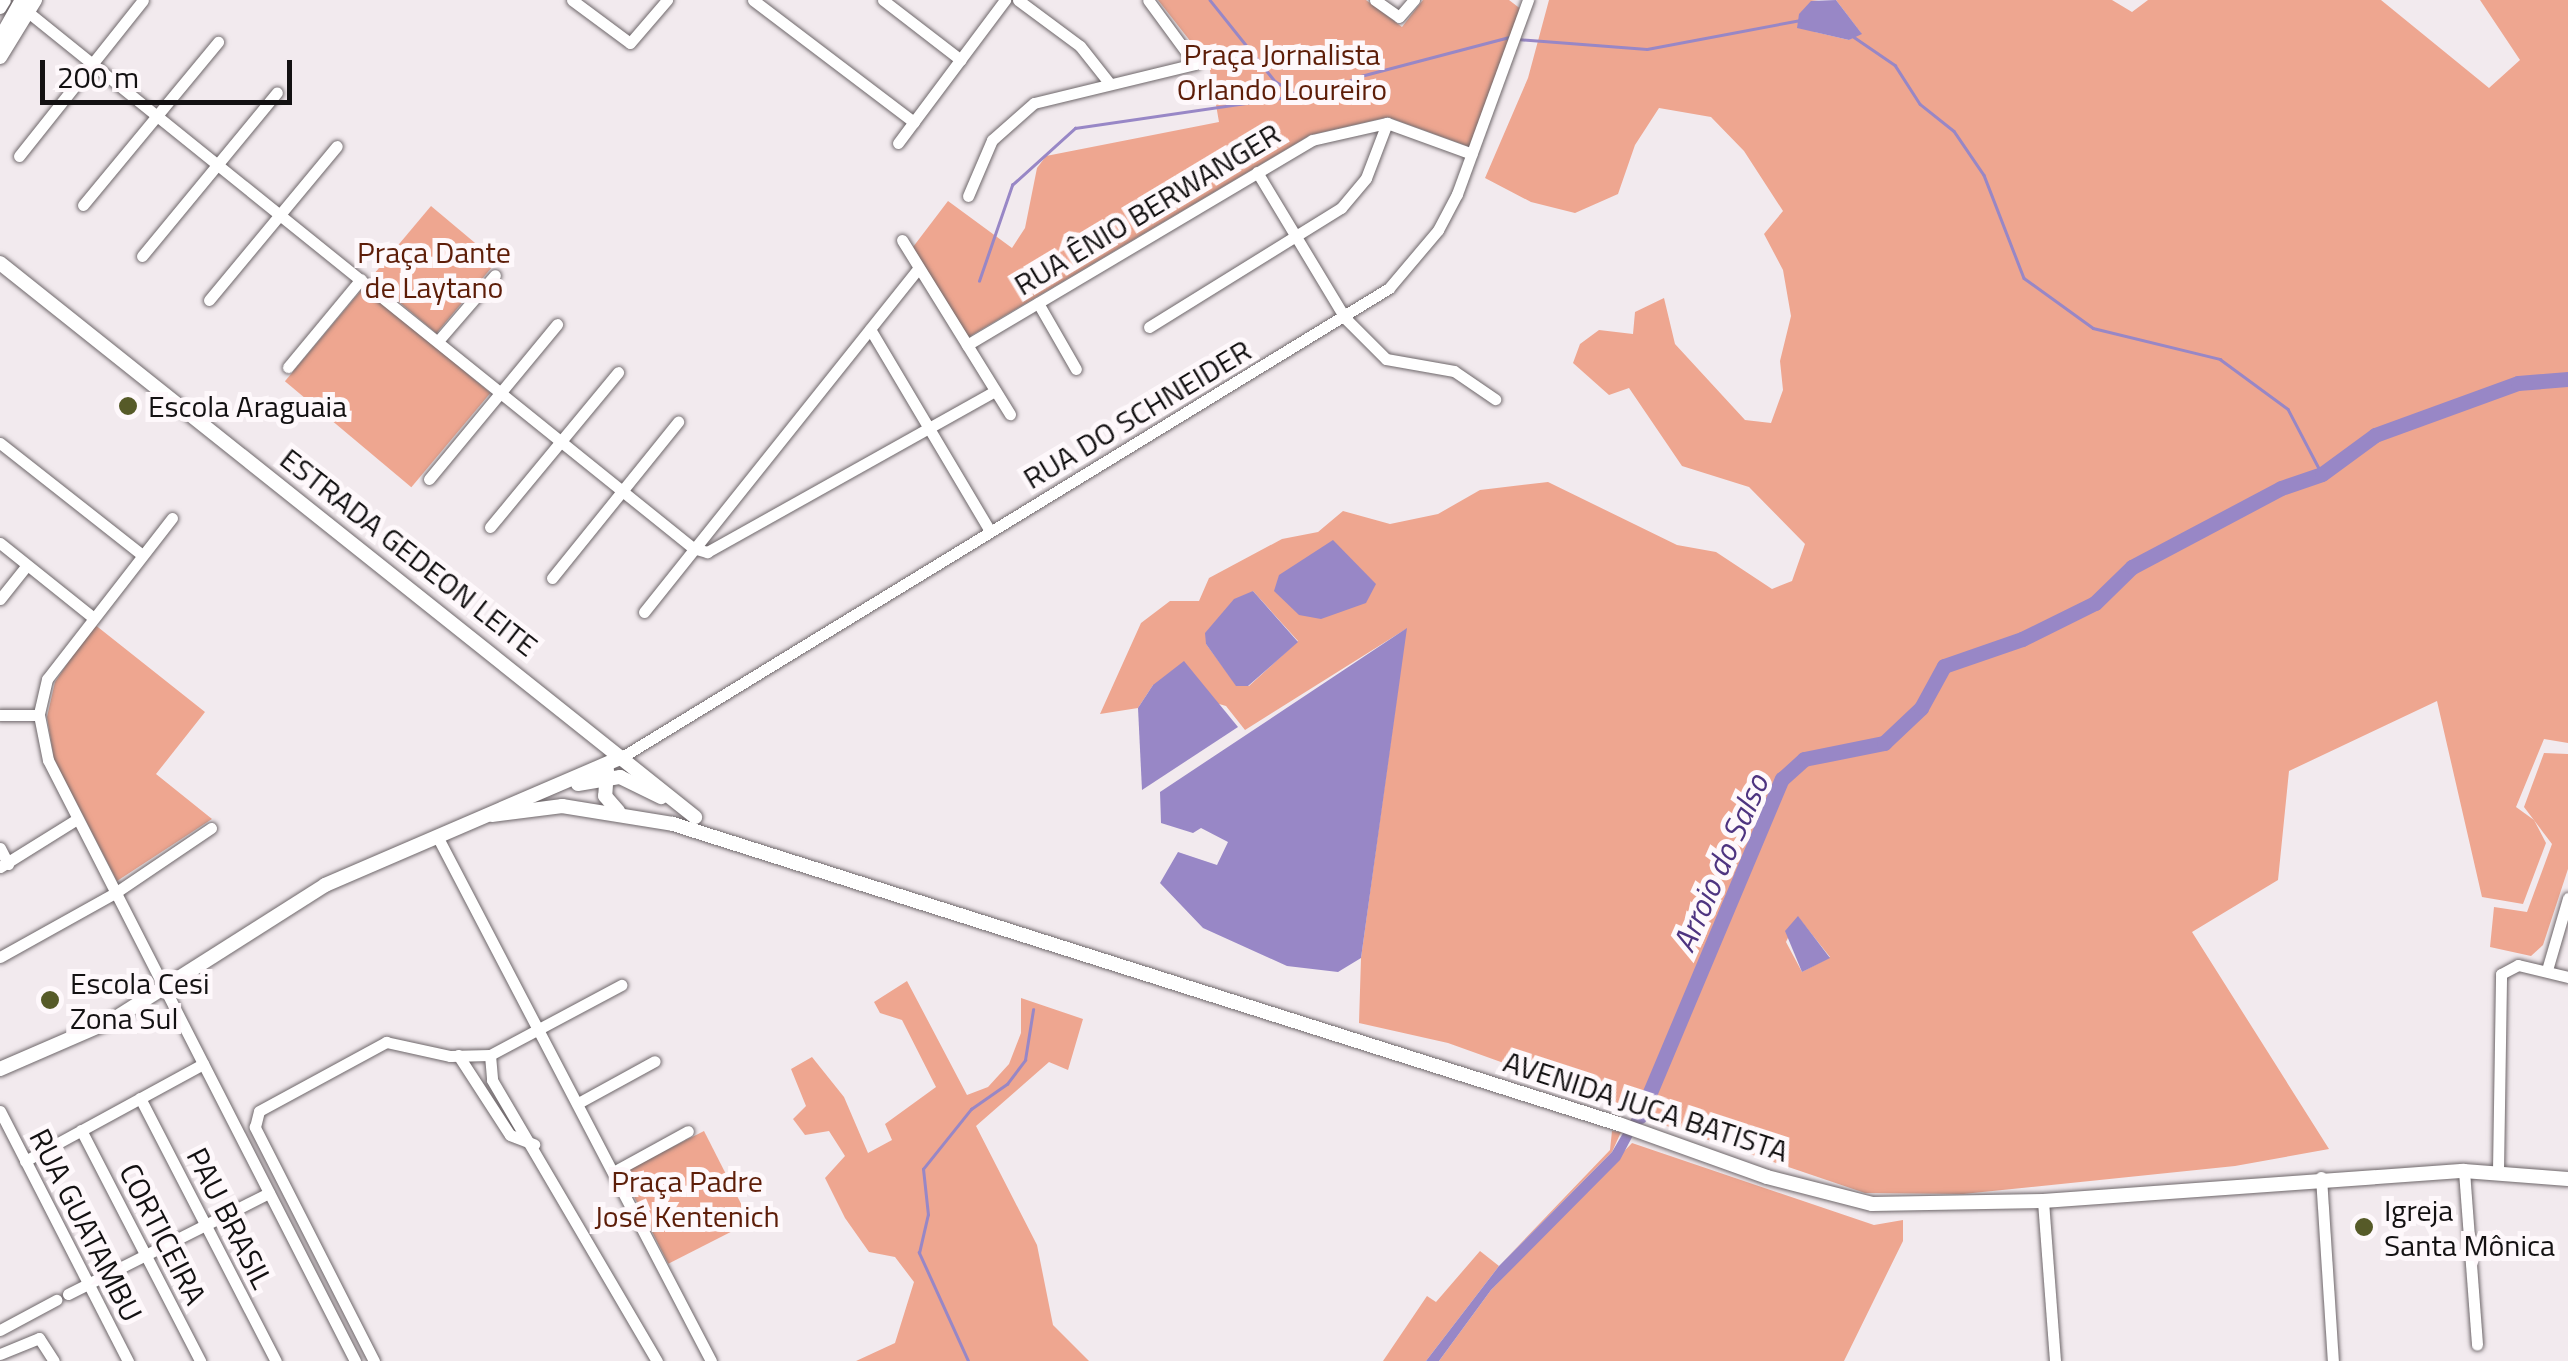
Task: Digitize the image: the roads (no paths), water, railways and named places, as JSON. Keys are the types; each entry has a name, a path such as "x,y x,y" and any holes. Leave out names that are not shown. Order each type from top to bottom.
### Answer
{"main road":[{"path":"0,39 22,3"},
{"path":"0,57 22,3"},
{"name":"ESTRADA GEDEON LEITE","path":"0,263 596,736 621,763"},
{"path":"621,763 642,786 635,808 619,812 606,801 621,763"},
{"name":"AVENIDA JUCA BATISTA","path":"621,763 642,786 738,844"},
{"name":"AVENIDA JUCA BATISTA","path":"0,1070 63,1047 324,884 621,763"},
{"name":"AVENIDA JUCA BATISTA","path":"621,763 694,816"},
{"name":"AVENIDA JUCA BATISTA","path":"492,816 562,806 619,812 738,844 1619,1124 1767,1177 1872,1204 2043,1201 2321,1177 2464,1171 2498,1170 2568,1179"}],"street":[{"path":"19,156 143,0"},
{"path":"566,3 630,43 667,0"},
{"path":"754,0 914,122"},
{"path":"883,0 960,60"},
{"path":"898,143 1005,0"},
{"path":"1018,0 1080,46 1110,84"},
{"path":"968,196 1007,121 1034,103 1195,64 1148,0"},
{"path":"1375,0 1400,17 1414,0"},
{"name":"RUA DO SCHNEIDER","path":"621,763 990,531 1345,318 1417,258 1438,230 1472,154 1526,1"},
{"path":"0,8 22,3 693,548 707,552 995,391"},
{"path":"83,205 218,42"},
{"path":"142,256 276,92"},
{"path":"1149,326 1341,208 1366,178 1387,123 1472,154"},
{"name":"RUA ÊNIO BERWANGER","path":"967,345 1312,140 1387,123"},
{"path":"208,300 337,146"},
{"path":"1258,172 1345,318 1400,366 1454,371 1495,398"},
{"path":"902,240 1010,414"},
{"path":"644,612 919,268"},
{"path":"438,342 495,275"},
{"path":"288,367 362,279"},
{"path":"1038,303 1076,369"},
{"path":"430,480 557,324"},
{"path":"870,329 990,531"},
{"path":"490,527 618,372"},
{"path":"552,578 678,422"},
{"path":"0,443 140,553"},
{"path":"172,518 91,616 47,679 39,714 48,760 355,1361"},
{"path":"0,543 91,616"},
{"path":"0,599 27,565"},
{"path":"0,715 39,714"},
{"path":"0,848 4,866 77,819"},
{"path":"0,956 116,893 211,828"},
{"path":"437,836 580,1102 711,1361"},
{"path":"2548,970 2568,898"},
{"path":"2498,1170 2498,988 2508,968 2548,970 2568,977"},
{"path":"374,1361 256,1118 267,1106 386,1042 458,1056 490,1055 621,985"},
{"path":"490,1055 492,1080 534,1144 657,1361"},
{"path":"458,1056 510,1136 534,1144"},
{"path":"580,1102 655,1061"},
{"path":"26,1161 203,1064"},
{"name":"PAU BRASIL","path":"140,1098 276,1361"},
{"name":"RUA GUATAMBU","path":"0,1111 128,1361"},
{"name":"CORTICEIRA","path":"81,1130 200,1361"},
{"path":"615,1171 688,1132"},
{"path":"2464,1171 2477,1345"},
{"path":"2321,1177 2333,1361"},
{"path":"0,1330 269,1192"},
{"path":"2043,1201 2055,1361"},
{"path":"0,1354 39,1338 54,1361"}],"waterway":[{"path":"1210,0 1275,81 1297,95 1324,95 1357,77 1509,37"},
{"path":"1517,39 1647,49 1800,20"},
{"path":"1854,37 1895,65 1920,104 1954,131 1984,175 2024,278 2093,328 2220,359 2288,409 2322,474"},
{"path":"979,281 1012,185 1075,128 1294,96"},
{"name":"Arroio do Salso","path":"1640,1116 1782,779 1804,759 1884,743 1921,708 1944,666 2022,639 2095,603 2132,567 2281,488 2322,474 2375,435 2518,383 2568,379"},
{"path":"968,1361 919,1253 928,1215 923,1169 971,1109 1007,1084 1025,1060 1033,1010"}],"place":[{"name":"Escola Araguaia","path":"128,406"},
{"name":"Escola Cesi Zona Sul","path":"50,1000"},
{"name":"Igreja Santa Mônica","path":"2364,1227"}],"park label":[{"name":"Praça Jornalista Orlando Loureiro","path":"1282,71"},
{"name":"Praça Dante de Laytano","path":"434,269"},
{"name":"Praça Padre José Kentenich","path":"687,1198"}]}
